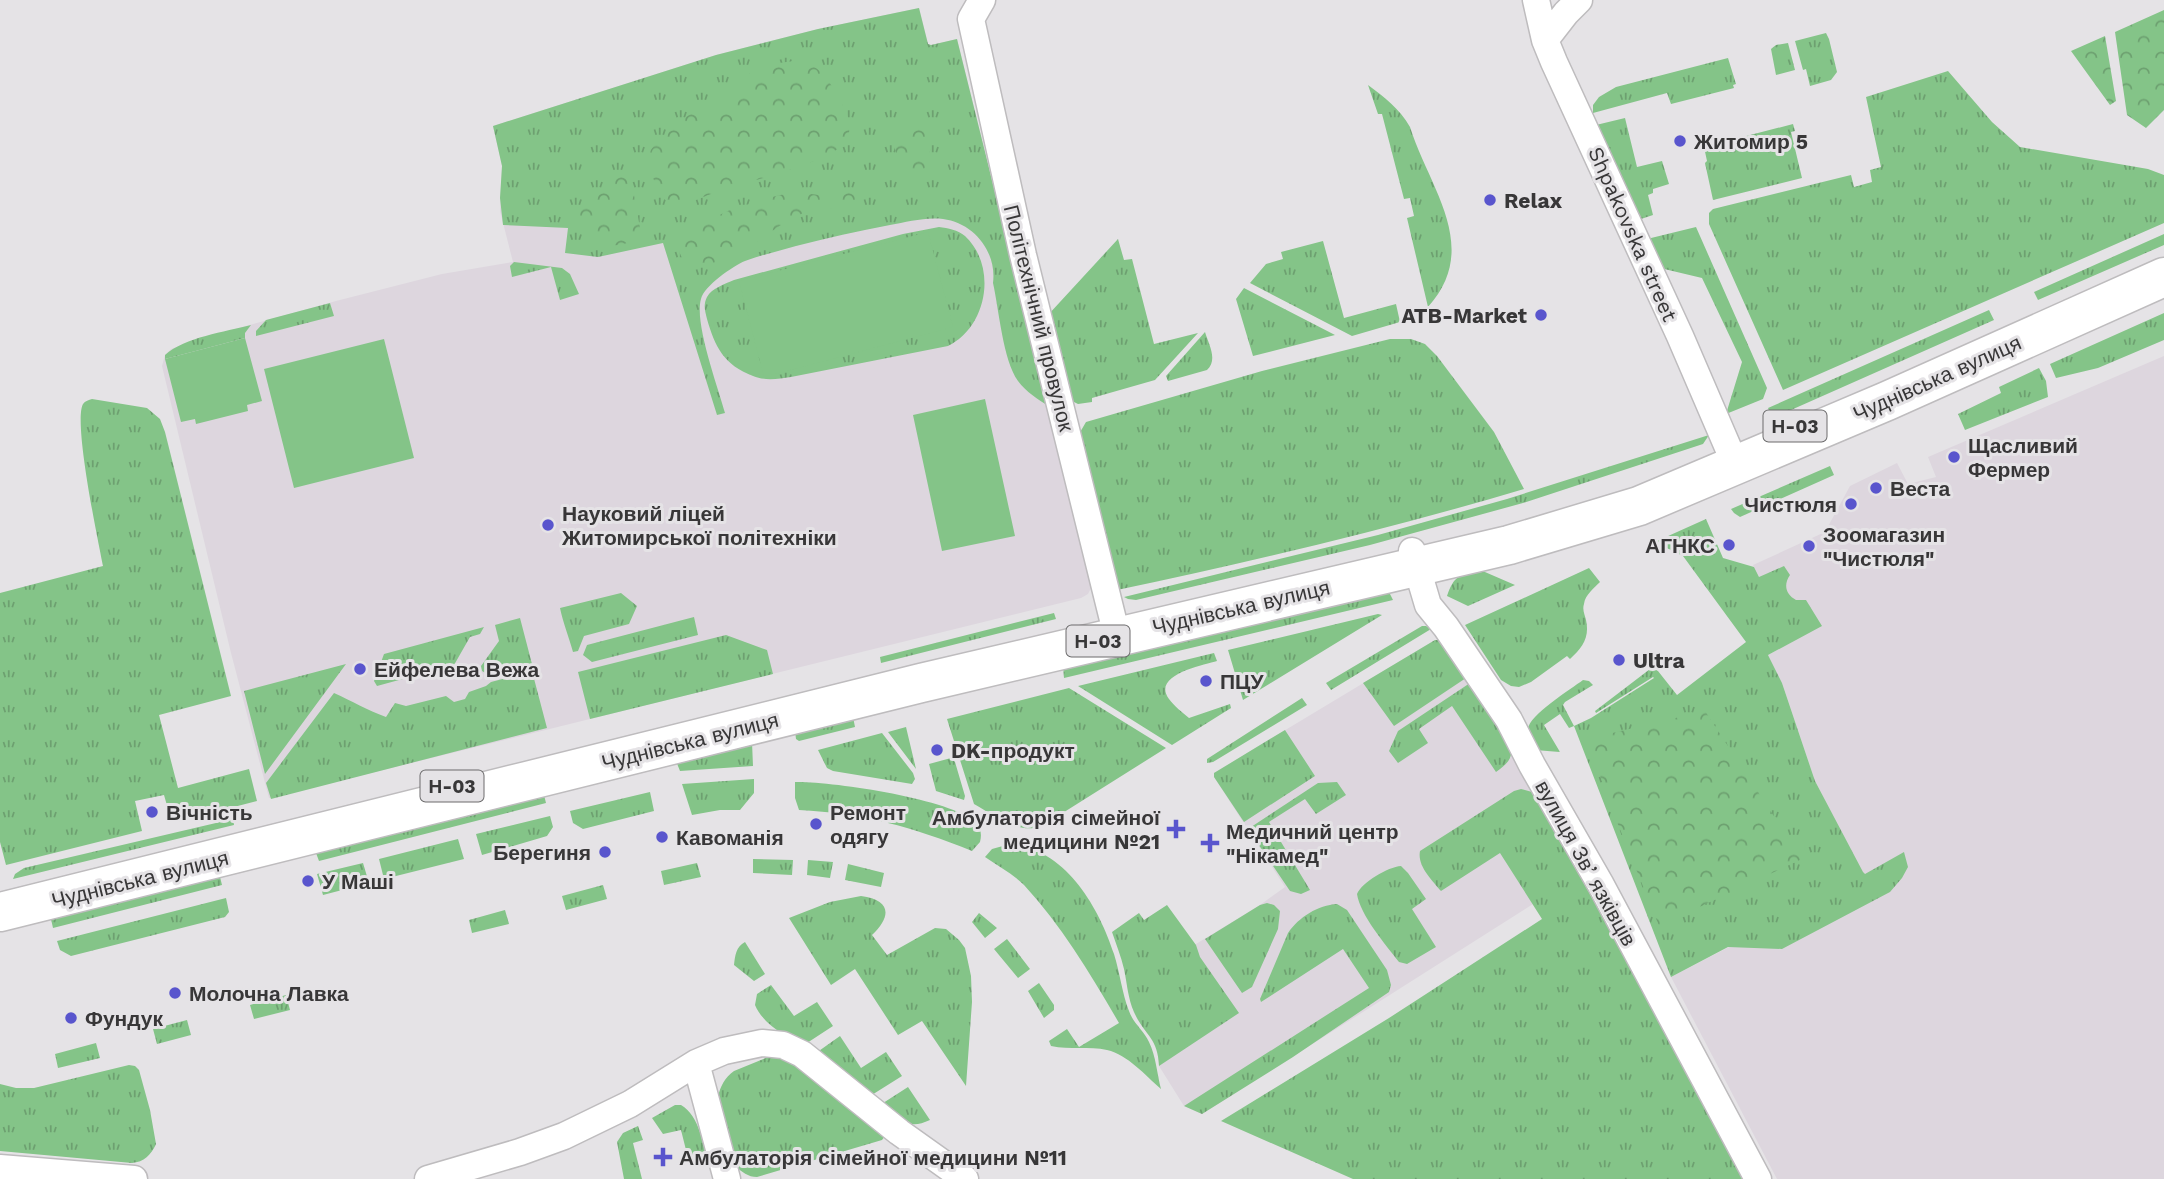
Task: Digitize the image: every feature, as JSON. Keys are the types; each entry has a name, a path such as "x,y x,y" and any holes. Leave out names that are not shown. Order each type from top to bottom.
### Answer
{"main road":[{"name":"Чуднівська вулиця","path":"0,898 1414,559 1509,545 1621,512 2164,262"},
{"name":"Чуднівська вулиця","path":"1733,459 2164,277"},
{"name":"Чуднівська вулиця","path":"0,912 1115,629"}],"street":[{"name":"Політехнічний провулок","path":"982,0 971,19 1023,255 1115,629"},
{"name":"Shpakovska street","path":"1536,0 1545,40 1733,459"},
{"path":"1545,40 1579,0"},
{"name":"вулиця Звʼязківців","path":"1414,559 1427,604 1446,627 1509,720 1601,885 1758,1179"},
{"path":"428,1179 564,1136 630,1104 696,1063 724,1051 762,1043 783,1045 795,1050 899,1132 965,1179"},
{"path":"696,1063 727,1179"},
{"path":"0,1168 134,1179"}],"shaded area":[{"path":"919,8 928,44 957,39 1093,584 1088,594 1081,598 269,798 162,366 165,355 171,349 206,337 336,301 442,274 513,262 500,211 502,166 493,126 716,55 818,29"},
{"path":"2164,356 2164,1179 1777,1179 1671,977 1862,872 1815,781 1782,683 1768,655 1792,642 1753,565 1825,532 1850,486 1897,463 1908,484 1936,477 1928,457"},
{"path":"1439,640 1511,747 1532,792 1579,875 1202,1114 1184,1106 1159,1066 1157,1048 1134,1013 1127,986 1285,887 1214,777 1214,773"}],"green space":[{"path":"919,8 928,44 957,39 1048,406 1025,389 1013,372 1002,334 991,260 987,250 973,233 954,222 923,219 831,237 745,261 720,277 703,294 700,310 712,372 725,413 717,415 663,243 598,257 565,253 568,228 503,225 500,198 502,166 493,126 716,55 818,29"},
{"path":"2164,10 2164,110 2146,128 2127,115 2115,32"},
{"path":"1826,33 1837,72 1831,80 1810,86 1795,41"},
{"path":"2105,36 2116,101 2110,105 2071,51"},
{"path":"1788,43 1795,70 1776,75 1771,49 1776,45"},
{"path":"1728,58 1736,84 1733,85 1734,88 1671,104 1667,93 1593,113 1593,105 1599,97 1616,87"},
{"path":"796,61 816,68 835,92 849,122 845,142 835,150 801,166 691,202 675,204 663,198 652,173 649,157 652,148 689,115 729,104 742,81 752,72 775,64"},
{"path":"1948,71 1992,122 2020,147 2148,169 2164,175 2164,223 1783,390 1709,224 1709,213 1713,209 1851,175 1854,187 1872,182 1870,170 1881,167 1866,97"},
{"path":"1368,85 1397,109 1410,127 1446,217 1451,240 1451,262 1444,285 1428,307 1407,218 1414,216 1410,198 1404,199 1382,114 1378,114"},
{"path":"1625,118 1637,167 1662,161 1669,184 1653,189 1653,193 1648,195 1653,215 1638,220 1596,125"},
{"path":"1793,124 1795,131 1791,132 1802,178 1713,200 1704,147"},
{"path":"916,126 925,131 932,141 922,174 915,179 909,179 902,174 893,135 903,128"},
{"path":"617,174 628,175 631,179 641,233 626,243 595,245 582,229 580,209"},
{"path":"861,186 864,198 857,202 801,214 723,260 694,263 683,258 680,252 679,240 694,227 730,210 789,193 835,197"},
{"path":"939,227 965,236 982,264 984,279 984,296 972,325 948,346 772,379 758,378 743,372 728,361 717,346 705,305 709,294 719,287 734,280 903,234"},
{"path":"1696,227 1767,388 1763,399 1726,414 1742,362 1702,278 1660,268 1647,239"},
{"path":"928,232 953,327 764,377 739,281"},
{"path":"2164,234 2164,245 2038,300 2034,292"},
{"path":"1118,239 1124,260 1132,259 1154,344 1198,333 1155,380 1092,398 1092,402 1078,404 1070,400 1048,315"},
{"path":"1323,241 1344,318 1396,304 1400,322 1352,336 1250,283 1266,264 1283,259 1281,252"},
{"path":"514,262 562,268 570,274 579,294 560,300 551,267 512,277 510,266"},
{"path":"1244,288 1335,335 1253,356 1236,299"},
{"path":"330,303 334,316 256,336 256,331 266,320"},
{"path":"1989,310 1994,320 1773,418 1768,408"},
{"path":"2164,313 2164,340 2098,368 2056,378 2050,364"},
{"path":"251,325 245,338 165,359 165,355 183,344"},
{"path":"1205,332 1212,352 1212,362 1207,370 1168,381 1166,376"},
{"path":"245,338 262,401 247,405 248,411 196,424 195,419 181,422 165,359"},
{"path":"384,339 414,458 294,488 264,369"},
{"path":"1390,339 1411,339 1425,344 1437,356 1494,432 1524,489 1322,544 1117,590 1079,434 1086,422 1262,371"},
{"path":"2039,368 2046,381 2048,397 1965,430 1958,414 2001,393 1999,387"},
{"path":"92,399 147,408 160,419 231,696 159,715 178,788 249,769 257,801 172,823 164,795 135,801 142,831 6,865 0,842 0,593 103,566 81,433 83,404"},
{"path":"985,399 1015,536 942,551 913,415"},
{"path":"1709,435 1703,444 1523,503 1370,545 1136,600 1124,597 1378,535 1507,499"},
{"path":"1830,466 1834,475 1740,517 1731,509"},
{"path":"1706,519 1723,558 1754,567 1759,577 1784,566 1790,575 1786,586 1788,593 1796,600 1806,600 1822,626 1768,655 1782,683 1815,781 1863,872 1865,874 1904,852 1908,867 1890,892 1782,949 1728,947 1671,977 1574,726 1591,718 1654,678 1596,713 1595,711 1654,666 1677,695 1746,642 1683,556 1657,541"},
{"path":"1589,568 1600,582 1585,601 1583,608 1587,632 1578,651 1570,659 1567,656 1531,682 1519,687 1501,680 1465,625"},
{"path":"1478,569 1515,585 1468,606 1447,596 1458,577"},
{"path":"1389,592 1393,600 1064,678 1063,666"},
{"path":"621,593 637,606 629,624 584,636 578,651 573,652 560,608"},
{"path":"1054,613 1056,619 881,663 880,657"},
{"path":"1382,615 1243,700 1228,650"},
{"path":"694,617 698,635 592,662 583,655 587,645"},
{"path":"520,618 532,664 490,676 482,671 481,666 499,641 495,625"},
{"path":"1422,626 1431,629 1331,690 1326,683"},
{"path":"484,627 480,634 470,637 454,665 377,686 374,681 384,654"},
{"path":"726,635 767,650 773,674 590,719 578,672"},
{"path":"1439,640 1466,678 1394,726 1363,683"},
{"path":"1214,653 1217,661 1191,668 1173,677 1165,691 1171,702 1189,718 1230,704 1231,708 1172,745 1078,686"},
{"path":"346,664 265,774 244,691"},
{"path":"532,671 547,728 271,799 266,783 334,693 386,717 395,703 406,706 446,696 454,702 465,699 469,692 491,682"},
{"path":"1583,680 1589,681 1593,685 1563,705 1574,726 1569,728 1560,714 1544,725 1560,752 1535,750 1528,732 1530,723 1543,710"},
{"path":"1470,683 1511,747 1511,755 1506,764 1496,772 1452,706 1419,729 1428,743 1398,763 1389,751 1398,731"},
{"path":"1069,688 1166,748 1042,826 1015,826 974,804 947,719"},
{"path":"1302,698 1307,705 1213,762 1207,763 1207,759"},
{"path":"1705,711 1802,859 1659,926 1587,739"},
{"path":"853,717 855,727 799,741 796,739 795,731"},
{"path":"906,727 916,769 888,732"},
{"path":"1285,730 1315,776 1244,822 1214,773"},
{"path":"882,733 913,773 915,779 912,784 833,771 827,768 818,750"},
{"path":"752,742 753,766 680,771 676,761"},
{"path":"951,758 955,762 964,800 936,791 929,764"},
{"path":"754,779 754,793 740,810 692,815 682,784"},
{"path":"795,782 861,788 942,806 975,822 981,831 980,842 972,851 929,835 866,818 799,810 795,798"},
{"path":"1337,782 1346,795 1316,814 1305,799 1269,822 1310,890 1301,894 1290,891 1248,829 1318,783"},
{"path":"1521,789 1532,792 1752,1179 1353,1179 1221,1121 1389,1018 1542,919 1500,853 1441,891 1426,872 1420,857 1420,851"},
{"path":"650,792 654,811 583,829 573,823 570,811"},
{"path":"544,795 546,803 319,861 316,853"},
{"path":"550,816 553,827 547,836 482,855 476,834"},
{"path":"233,819 234,825 13,879 15,874 24,868"},
{"path":"458,839 464,859 384,879 379,859"},
{"path":"1010,844 1030,848 1047,856 1063,868 1089,900 1114,954 1131,1015 1151,1047 1161,1089 1136,1066 1115,1053 1100,1049 1051,1046 1049,1041 1067,1029 1079,1047 1119,1023 1051,917 1020,881 985,857 992,849"},
{"path":"753,859 793,860 792,875 753,873"},
{"path":"808,860 833,862 830,878 807,875"},
{"path":"363,863 369,883 323,895 317,874"},
{"path":"697,863 701,877 664,885 661,871"},
{"path":"848,864 884,873 881,887 845,880"},
{"path":"1401,866 1426,899 1412,909 1436,947 1407,964 1399,962 1374,930 1357,894 1376,876"},
{"path":"220,877 222,885 53,928 51,919"},
{"path":"603,885 607,899 566,910 562,896"},
{"path":"861,896 883,905 883,921 872,935 887,955 935,928 946,929 965,948 971,976 972,1002 966,1086 922,1021 898,1035 855,969 831,985 789,918 830,902"},
{"path":"226,898 229,912 225,917 71,956 60,950 57,941"},
{"path":"1267,903 1280,911 1278,929 1252,987 1242,993 1205,939"},
{"path":"1337,904 1347,910 1387,970 1391,985 1389,992 1202,1114 1184,1106 1369,988 1343,949 1261,1002 1292,927 1316,909"},
{"path":"1167,905 1239,1013 1159,1066 1153,1042 1132,1007 1123,964 1112,932 1139,913 1144,920"},
{"path":"505,910 509,924 472,933 469,920"},
{"path":"979,913 997,928 985,938 972,922"},
{"path":"1007,939 1030,969 1018,978 994,949"},
{"path":"745,942 765,974 754,981 734,965 738,949"},
{"path":"1039,983 1054,1005 1054,1010 1044,1018 1028,991"},
{"path":"771,985 794,1016 817,1002 833,1026 807,1043 777,1030 764,1019 755,1005 757,994"},
{"path":"286,995 290,1010 254,1019 250,1005"},
{"path":"187,1020 191,1035 157,1044 153,1029"},
{"path":"840,1036 861,1068 886,1052 902,1076 867,1098 816,1053"},
{"path":"96,1043 100,1058 58,1068 55,1054"},
{"path":"781,1054 885,1136 882,1140 757,1177 748,1175 735,1166 718,1097 720,1090 734,1071"},
{"path":"129,1065 139,1070 156,1144 144,1159 132,1163 0,1151 0,1084 16,1088 34,1088"},
{"path":"908,1087 930,1120 909,1124 880,1105"},
{"path":"675,1105 681,1105 697,1123 708,1164 690,1166 681,1130 663,1134 652,1118"},
{"path":"638,1126 643,1140 633,1143 642,1179 624,1179 617,1142 623,1133"}],"place":[{"name":"Житомир 5","path":"1680,141"},
{"name":"Relax","path":"1490,200"},
{"name":"ATB-Market","path":"1541,315"},
{"name":"Щасливий Фермер","path":"1954,457"},
{"name":"Веста","path":"1876,488"},
{"name":"Чистюля","path":"1851,504"},
{"name":"Науковий ліцей Житомирської політехніки","path":"548,525"},
{"name":"АГНКС","path":"1729,545"},
{"name":"Зоомагазин \"Чистюля\"","path":"1809,546"},
{"name":"Ultra","path":"1619,660"},
{"name":"Ейфелева Вежа","path":"360,669"},
{"name":"ПЦУ","path":"1206,681"},
{"name":"DK-продукт","path":"937,750"},
{"name":"Вічність","path":"152,812"},
{"name":"Ремонт одягу","path":"816,824"},
{"name":"Амбулаторія сімейної медицини №21","path":"1176,829"},
{"name":"Кавоманія","path":"662,837"},
{"name":"Медичний центр \"Нікамед\"","path":"1210,843"},
{"name":"Берегиня","path":"605,852"},
{"name":"У Маші","path":"308,881"},
{"name":"Молочна Лавка","path":"175,993"},
{"name":"Фундук","path":"71,1018"},
{"name":"Амбулаторія сімейної медицини №11","path":"663,1157"}]}
